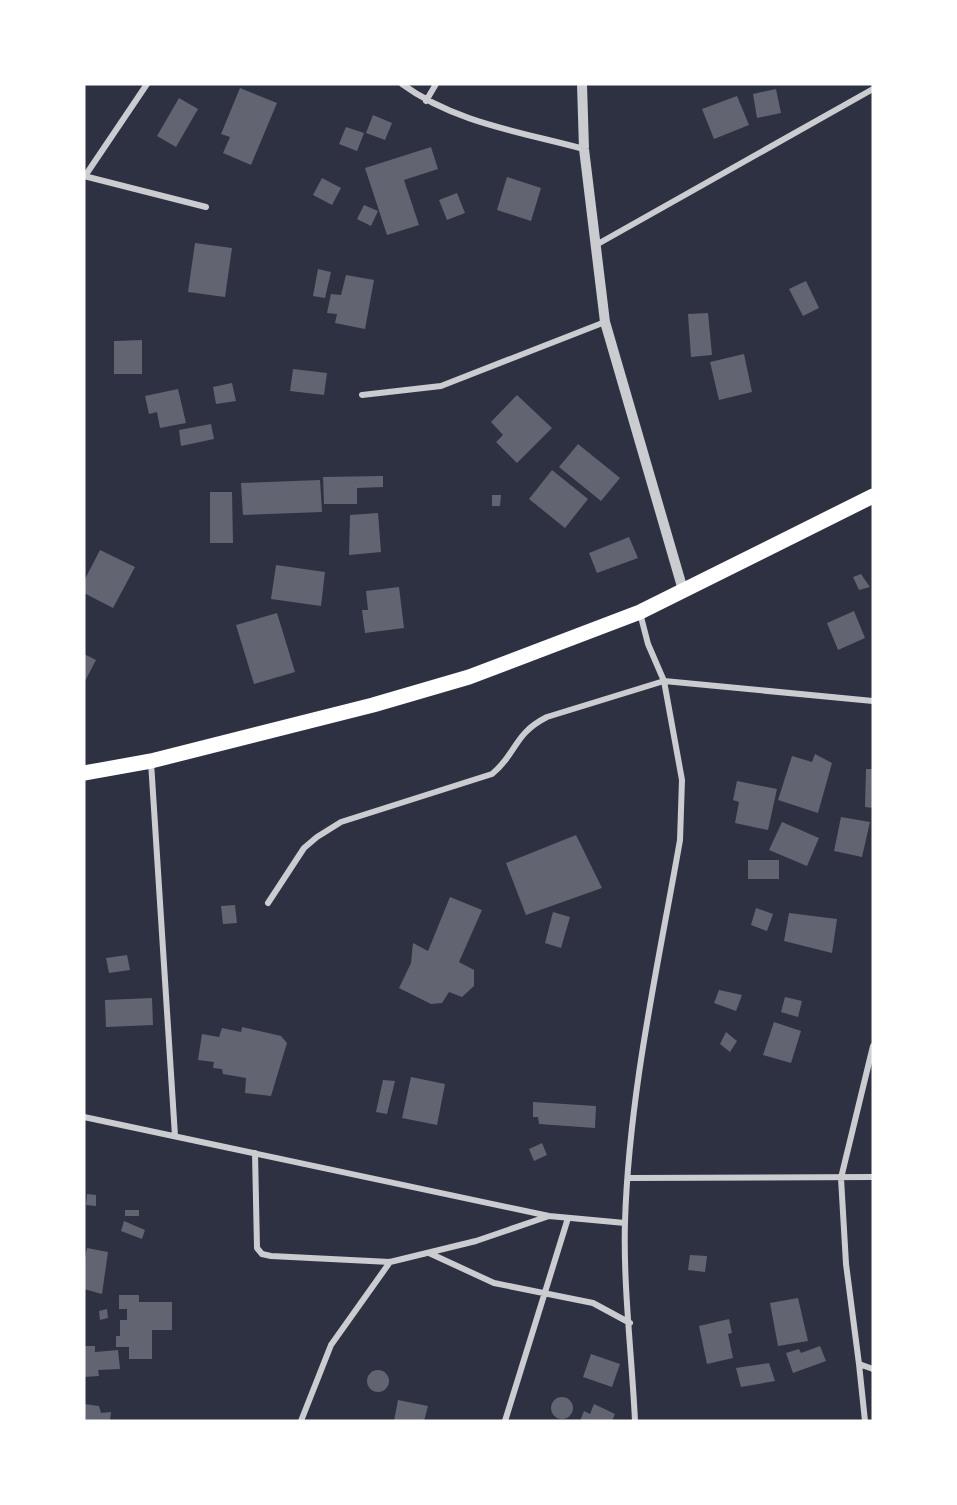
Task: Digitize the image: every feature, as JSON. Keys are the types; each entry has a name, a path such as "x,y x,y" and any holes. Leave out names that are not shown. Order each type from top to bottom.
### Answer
{"main road":[{"path":"84,773 151,761 373,705 469,677 640,612 873,496"}],"street":[{"path":"147,84 84,176 206,207"},
{"path":"402,84 426,101 459,116 584,149"},
{"path":"426,101 436,84"},
{"path":"582,84 584,149 605,322 683,590"},
{"path":"595,246 873,89"},
{"path":"362,395 441,386 605,322"},
{"path":"636,1421 625,1223 628,1178 636,1091 680,840 682,810 682,780 664,681 648,644 640,612"},
{"path":"268,903 304,848 317,837 341,822 492,774 501,766 518,738 530,726 547,717 664,681 873,701"},
{"path":"151,761 175,1136"},
{"path":"865,1421 846,1264 841,1178 873,1047"},
{"path":"84,1117 549,1216 625,1223"},
{"path":"255,1153 256,1240 262,1254 390,1262 476,1241 549,1216"},
{"path":"628,1178 873,1177"},
{"path":"505,1421 568,1218"},
{"path":"429,1252 484,1279 593,1303 630,1323"},
{"path":"301,1421 331,1345 390,1262"},
{"path":"859,1364 873,1369"}],"building":[{"path":"240,88 277,103 251,165 223,153 230,137 221,134"},
{"path":"776,89 781,113 757,118 753,94"},
{"path":"737,96 749,125 714,139 702,109"},
{"path":"179,98 198,109 176,147 157,136"},
{"path":"373,115 392,123 385,140 366,133"},
{"path":"346,127 364,133 357,151 339,144"},
{"path":"431,147 438,169 404,180 419,225 387,235 365,168"},
{"path":"507,177 541,188 531,221 497,210"},
{"path":"322,178 341,188 332,205 313,195"},
{"path":"457,193 465,213 447,220 439,200"},
{"path":"364,205 378,211 371,226 357,219"},
{"path":"195,243 232,248 225,297 188,292"},
{"path":"318,269 331,272 325,298 313,296"},
{"path":"346,275 374,280 365,329 335,323 337,314 327,313 331,294 341,295"},
{"path":"806,281 819,308 803,316 789,289"},
{"path":"708,313 712,355 691,357 688,314"},
{"path":"142,340 142,374 114,374 114,341"},
{"path":"744,354 752,392 719,400 710,362"},
{"path":"293,369 327,373 324,395 290,391"},
{"path":"232,383 236,401 216,404 213,387"},
{"path":"178,389 186,423 160,428 157,412 149,414 145,396"},
{"path":"517,395 552,428 517,463 496,442 503,435 491,422"},
{"path":"211,424 214,439 181,446 179,430"},
{"path":"578,444 620,478 601,501 559,467"},
{"path":"552,470 588,499 565,528 529,499"},
{"path":"383,476 383,487 357,488 357,504 324,504 323,477"},
{"path":"320,480 322,512 243,515 241,483"},
{"path":"210,492 232,492 233,543 210,543"},
{"path":"492,495 501,495 500,506 492,506"},
{"path":"378,513 381,552 349,555 350,515"},
{"path":"629,537 638,558 597,573 589,553"},
{"path":"100,550 135,567 113,608 84,593 84,581"},
{"path":"276,565 325,572 321,606 271,599"},
{"path":"861,574 870,587 859,590 853,577"},
{"path":"399,587 404,628 365,633 362,610 368,610 366,591"},
{"path":"854,611 865,638 838,650 827,623"},
{"path":"277,613 295,672 254,684 236,625"},
{"path":"84,654 96,660 84,683"},
{"path":"815,754 832,763 818,813 778,800 792,756 812,762"},
{"path":"866,769 873,769 873,808 865,807"},
{"path":"737,781 777,789 768,830 735,823 739,802 733,800"},
{"path":"841,817 870,822 862,857 834,851"},
{"path":"782,822 819,838 807,866 769,850"},
{"path":"576,835 602,888 526,915 506,863"},
{"path":"748,860 779,860 779,879 748,879"},
{"path":"450,897 482,910 459,962 474,970 474,986 462,997 449,992 442,1003 431,1004 399,988 411,963 413,943 428,951"},
{"path":"235,905 237,923 223,924 221,906"},
{"path":"756,908 773,914 767,931 751,925"},
{"path":"553,912 570,917 561,948 545,943"},
{"path":"789,913 837,919 832,953 784,941"},
{"path":"127,955 130,970 109,973 106,958"},
{"path":"719,990 742,995 736,1011 714,1003"},
{"path":"785,997 802,1001 798,1017 781,1012"},
{"path":"152,998 153,1025 106,1027 105,1000"},
{"path":"774,1022 801,1031 791,1063 763,1055"},
{"path":"242,1027 281,1036 287,1043 271,1096 245,1093 246,1078 223,1074 222,1069 213,1068 214,1062 198,1060 202,1034 219,1037 222,1028 241,1032"},
{"path":"726,1032 737,1041 730,1052 720,1044"},
{"path":"411,1077 445,1084 437,1125 402,1118"},
{"path":"383,1080 395,1081 387,1114 376,1112"},
{"path":"533,1102 596,1106 595,1128 539,1124 538,1117 533,1117"},
{"path":"542,1143 547,1155 534,1161 529,1149"},
{"path":"87,1194 96,1195 96,1206 86,1205"},
{"path":"125,1210 139,1210 139,1216 125,1216"},
{"path":"124,1221 145,1230 142,1239 121,1231"},
{"path":"87,1248 108,1252 102,1294 84,1289 84,1264"},
{"path":"690,1255 707,1256 705,1272 688,1270"},
{"path":"119,1295 139,1295 139,1302 172,1302 172,1330 152,1330 152,1359 129,1359 129,1347 116,1347 116,1336 120,1336 120,1320 127,1320 127,1309 119,1309"},
{"path":"798,1298 808,1341 778,1346 770,1303"},
{"path":"107,1309 108,1318 100,1320 99,1311"},
{"path":"729,1319 732,1333 728,1334 733,1358 707,1364 699,1326"},
{"path":"84,1346 95,1346 95,1352 118,1350 120,1369 98,1370 99,1376 84,1377"},
{"path":"820,1346 826,1361 793,1373 786,1353 799,1349 801,1353"},
{"path":"591,1354 620,1364 612,1387 583,1377"},
{"path":"769,1363 775,1381 741,1387 736,1368"},
{"path":"378,1370 386,1373 389,1381 386,1389 378,1392 370,1389 367,1381 370,1373"},
{"path":"562,1397 570,1400 573,1408 570,1416 562,1419 554,1416 551,1408 554,1400"},
{"path":"398,1400 428,1406 424,1421 394,1421"},
{"path":"84,1404 99,1406 101,1413 111,1412 110,1421 84,1421"},
{"path":"594,1404 615,1414 612,1421 580,1421 584,1411 590,1414"}]}
